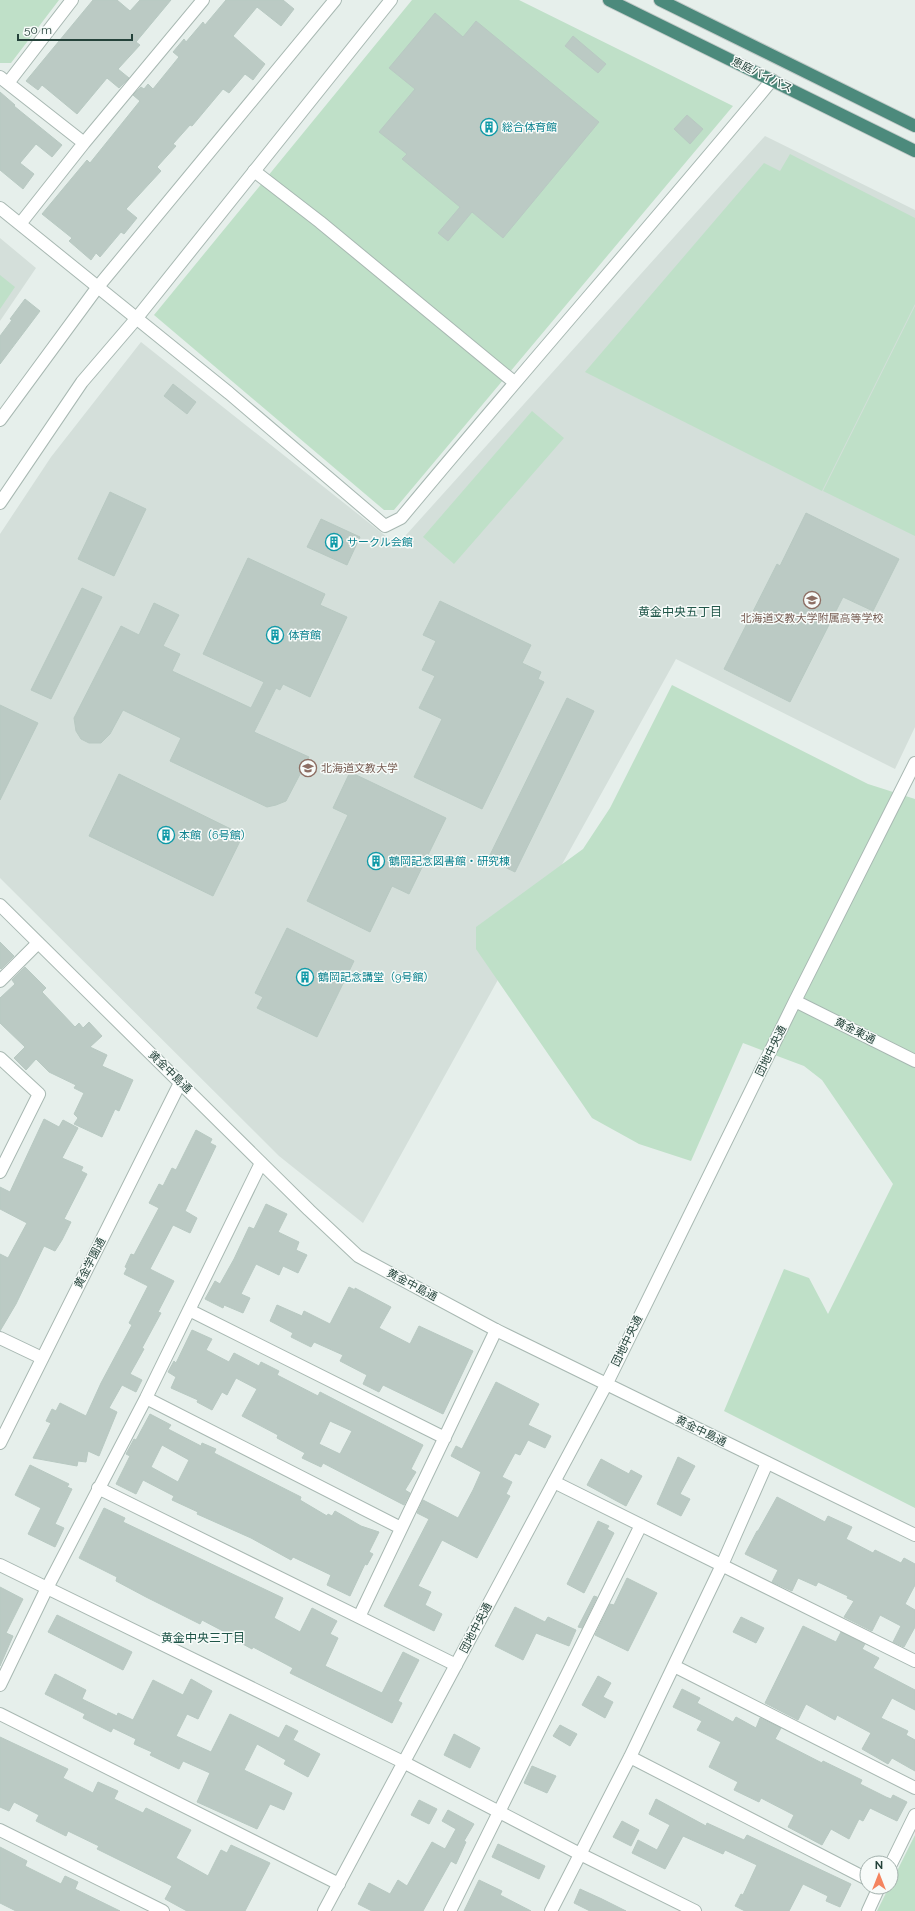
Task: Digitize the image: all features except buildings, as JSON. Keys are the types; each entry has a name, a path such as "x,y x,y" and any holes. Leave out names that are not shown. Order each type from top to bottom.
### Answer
{"highway":[{"name":"恵庭バイパス","path":"609,0 915,151"},
{"name":"恵庭バイパス","path":"660,0 915,126"}],"street":[{"path":"72,0 4,80 84,143"},
{"path":"20,224 84,143 203,0"},
{"path":"0,420 97,288 335,0"},
{"path":"0,503 82,382 136,319 391,0"},
{"path":"0,208 97,288 229,393 385,526 401,518 514,382 687,182 772,80"},
{"path":"254,171 320,222 514,382"},
{"name":"団地中央通","path":"324,1911 405,1763 606,1385 915,763"},
{"name":"黄金中島通","path":"0,905 261,1163 358,1256 496,1330 915,1535"},
{"path":"0,980 38,942"},
{"name":"黄金東通","path":"795,1002 915,1062"},
{"path":"0,1058 39,1094 0,1172"},
{"name":"黄金学園通","path":"0,1444 180,1083"},
{"path":"0,1685 47,1588 146,1398 261,1163"},
{"path":"189,1310 445,1438"},
{"path":"359,1617 496,1330"},
{"path":"0,1338 42,1358"},
{"path":"146,1398 401,1528"},
{"path":"551,1911 630,1757 674,1666 722,1565 767,1463"},
{"path":"554,1482 915,1661"},
{"path":"98,1488 456,1665"},
{"path":"450,1911 642,1525"},
{"path":"0,1565 405,1763 499,1813 695,1911"},
{"path":"674,1666 915,1788"},
{"path":"0,1714 338,1884"},
{"path":"630,1757 859,1876"},
{"path":"895,1855 915,1815"},
{"path":"0,1830 163,1911"},
{"path":"868,1911 876,1895"}],"shaded area":[{"name":"北海道文教大学","path":"765,136 915,210 915,727 895,769 676,659 363,1223 279,1156 0,878 0,534 51,457 141,342 397,545"},
{"path":"0,238 36,268 0,321"}],"green space":[{"path":"0,0 59,0 11,63 0,63"},
{"path":"412,0 519,0 733,106 394,510 384,510 154,315"},
{"path":"790,154 915,218 915,304 822,491 585,372 764,163 780,171"},
{"path":"0,275 15,287 0,309"},
{"path":"915,306 915,536 823,491"},
{"path":"532,411 564,438 454,564 423,537"},
{"path":"672,685 868,784 915,799 915,1508 724,1411 784,1269 809,1278 828,1314 893,1184 822,1080 804,1066 743,1043 691,1161 639,1144 592,1118 476,949 476,927 583,849 610,808"},
{"path":"915,1835 915,1911 877,1911 885,1895 899,1895 899,1867"}],"place":[{"name":"総合体育館","path":"489,127"},
{"name":"サークル会館","path":"334,542"},
{"name":"北海道文教大学附属高等学校","path":"812,600"},
{"name":"体育館","path":"275,635"},
{"name":"北海道文教大学","path":"308,768"},
{"name":"本館（6号館）","path":"166,835"},
{"name":"鶴岡記念図書館・研究棟","path":"376,861"},
{"name":"鶴岡記念講堂（9号館）","path":"305,977"}],"district":[{"name":"黄金中央五丁目","path":"680,612"},
{"name":"黄金中央三丁目","path":"203,1638"}]}
